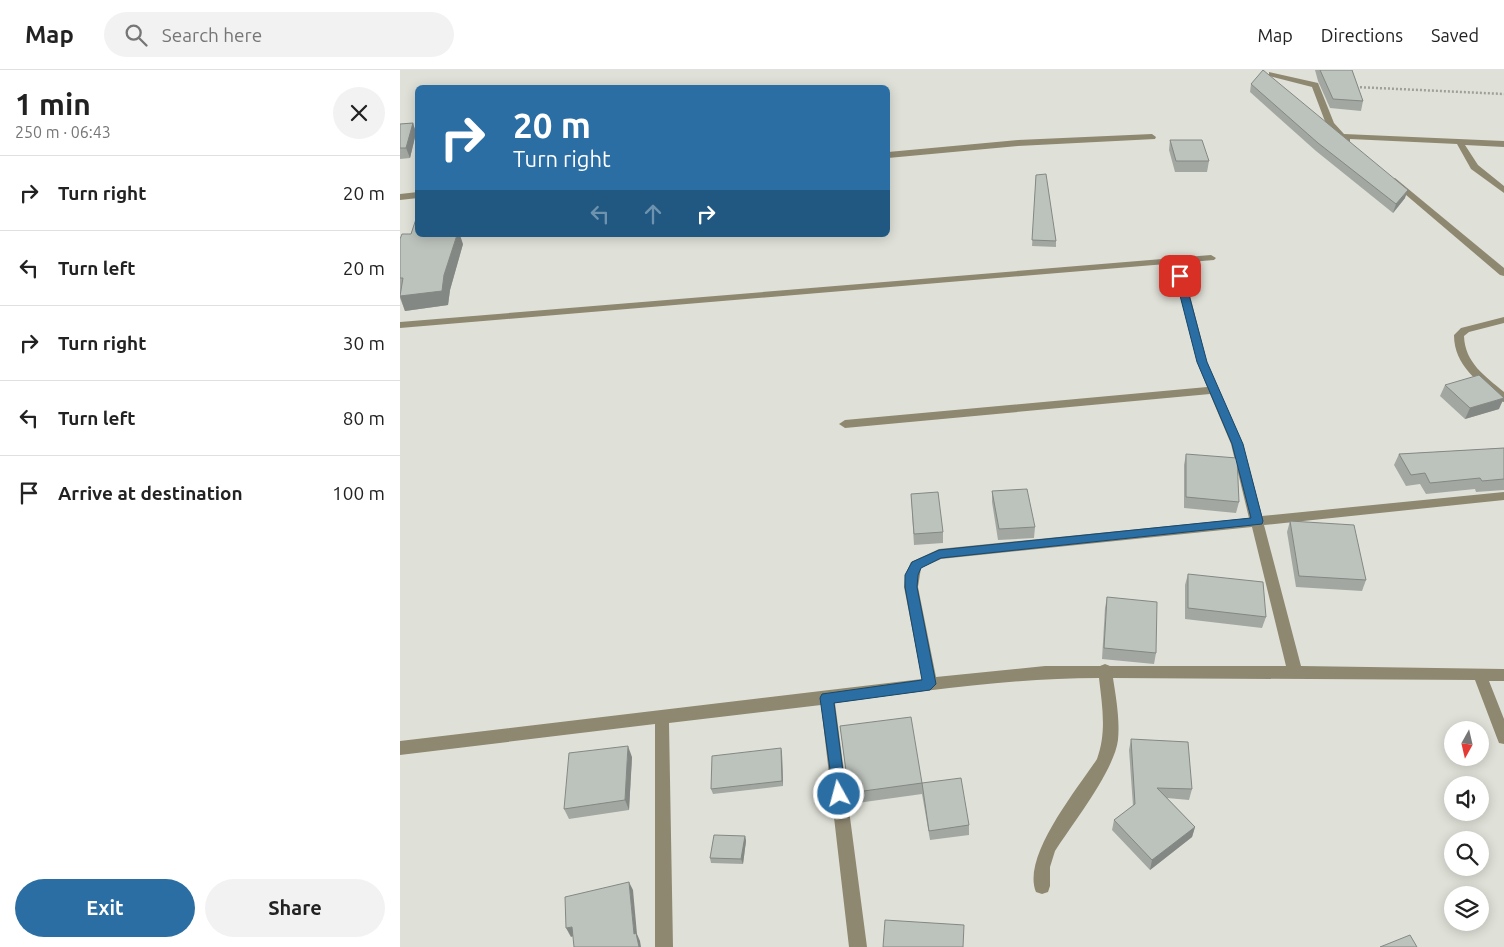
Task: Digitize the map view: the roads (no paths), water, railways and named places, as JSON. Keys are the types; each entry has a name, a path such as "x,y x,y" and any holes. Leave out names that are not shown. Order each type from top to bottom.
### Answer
{"street":[{"path":"1272,74 1315,85 1330,124 1356,148"},
{"path":"1341,136 1504,144"},
{"path":"890,155 1018,143 1152,137"},
{"path":"1459,141 1474,167 1504,190"},
{"path":"1386,173 1504,273"},
{"path":"400,197 415,195"},
{"path":"400,325 1211,258"},
{"path":"1180,276 1195,339 1237,444 1295,672"},
{"path":"1504,320 1465,330 1458,335 1457,344 1471,368 1504,398"},
{"path":"845,424 1214,390"},
{"path":"930,684 911,587 912,575 916,565 927,558 939,554 1504,496"},
{"path":"1042,886 1042,867 1048,848 1104,762 1111,747 1112,730 1105,670"},
{"path":"400,748 1044,672 1105,670 1504,675"},
{"path":"1480,675 1504,738"},
{"path":"827,698 858,947"},
{"path":"662,717 664,947"}]}
